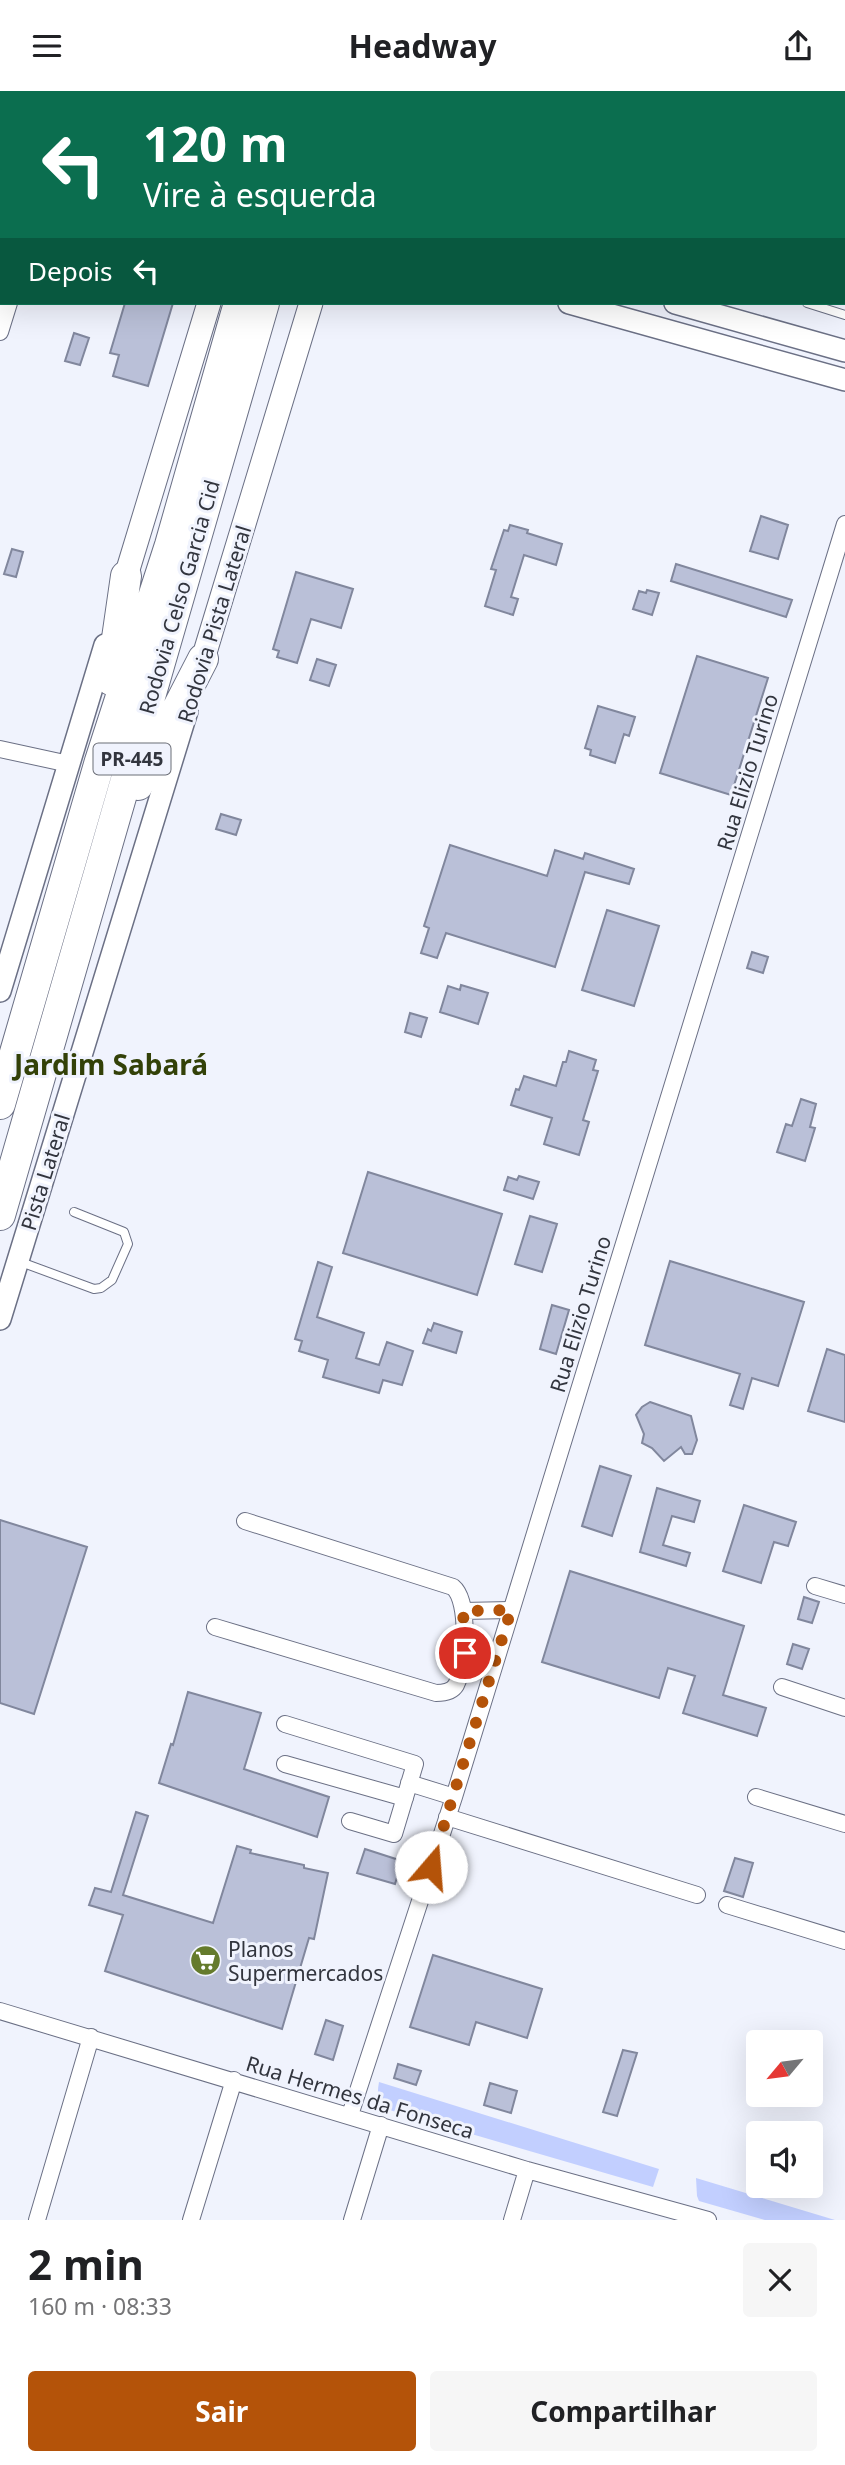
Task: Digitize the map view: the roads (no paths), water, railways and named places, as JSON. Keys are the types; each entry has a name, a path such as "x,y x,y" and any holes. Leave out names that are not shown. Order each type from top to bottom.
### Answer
{"highway":[{"name":"Rodovia Celso Garcia Cid","path":"0,1104 100,761 170,545 238,305"},
{"name":"Rodovia Celso Garcia Cid","path":"0,1215 263,305"},
{"path":"100,761 126,576"},
{"path":"108,844 203,659"}],"main road":[{"name":"PR-445","path":"126,576 208,305"},
{"name":"Rodovia Pista Lateral","path":"203,659 310,305"}],"street":[{"path":"0,332 8,305"},
{"path":"576,305 845,380"},
{"path":"683,305 845,351"},
{"name":"Rua Elizio Turino","path":"350,2115 454,1797 845,524"},
{"name":"PR-445","path":"0,991 126,576"},
{"name":"Rodovia Pista Lateral","path":"90,1025 203,659"},
{"path":"0,748 69,764"},
{"name":"Pista Lateral","path":"0,1319 90,1025"},
{"path":"215,1627 436,1693 445,1693 455,1686 465,1653 460,1592 453,1587 245,1521"},
{"path":"815,1586 845,1595"},
{"path":"463,1611 511,1610"},
{"path":"782,1687 845,1708"},
{"path":"285,1724 415,1764 394,1834 350,1821"},
{"path":"285,1764 407,1790 454,1797"},
{"path":"756,1797 845,1824"},
{"path":"447,1817 697,1895"},
{"path":"727,1905 845,1941"},
{"name":"Rua Hermes da Fonseca","path":"0,2011 350,2115 674,2216 708,2220"},
{"path":"37,2220 91,2037"},
{"path":"191,2220 234,2080"},
{"path":"352,2220 380,2125"},
{"path":"512,2220 527,2170"}],"lane":[{"path":"813,305 845,315"},
{"path":"18,1261 94,1289 106,1286 112,1280 126,1249 127,1238 124,1232 74,1212"}],"place":[{"name":"Planos Supermercados","path":"205,1961"}],"district":[{"name":"Jardim Sabará","path":"111,1064"}]}
